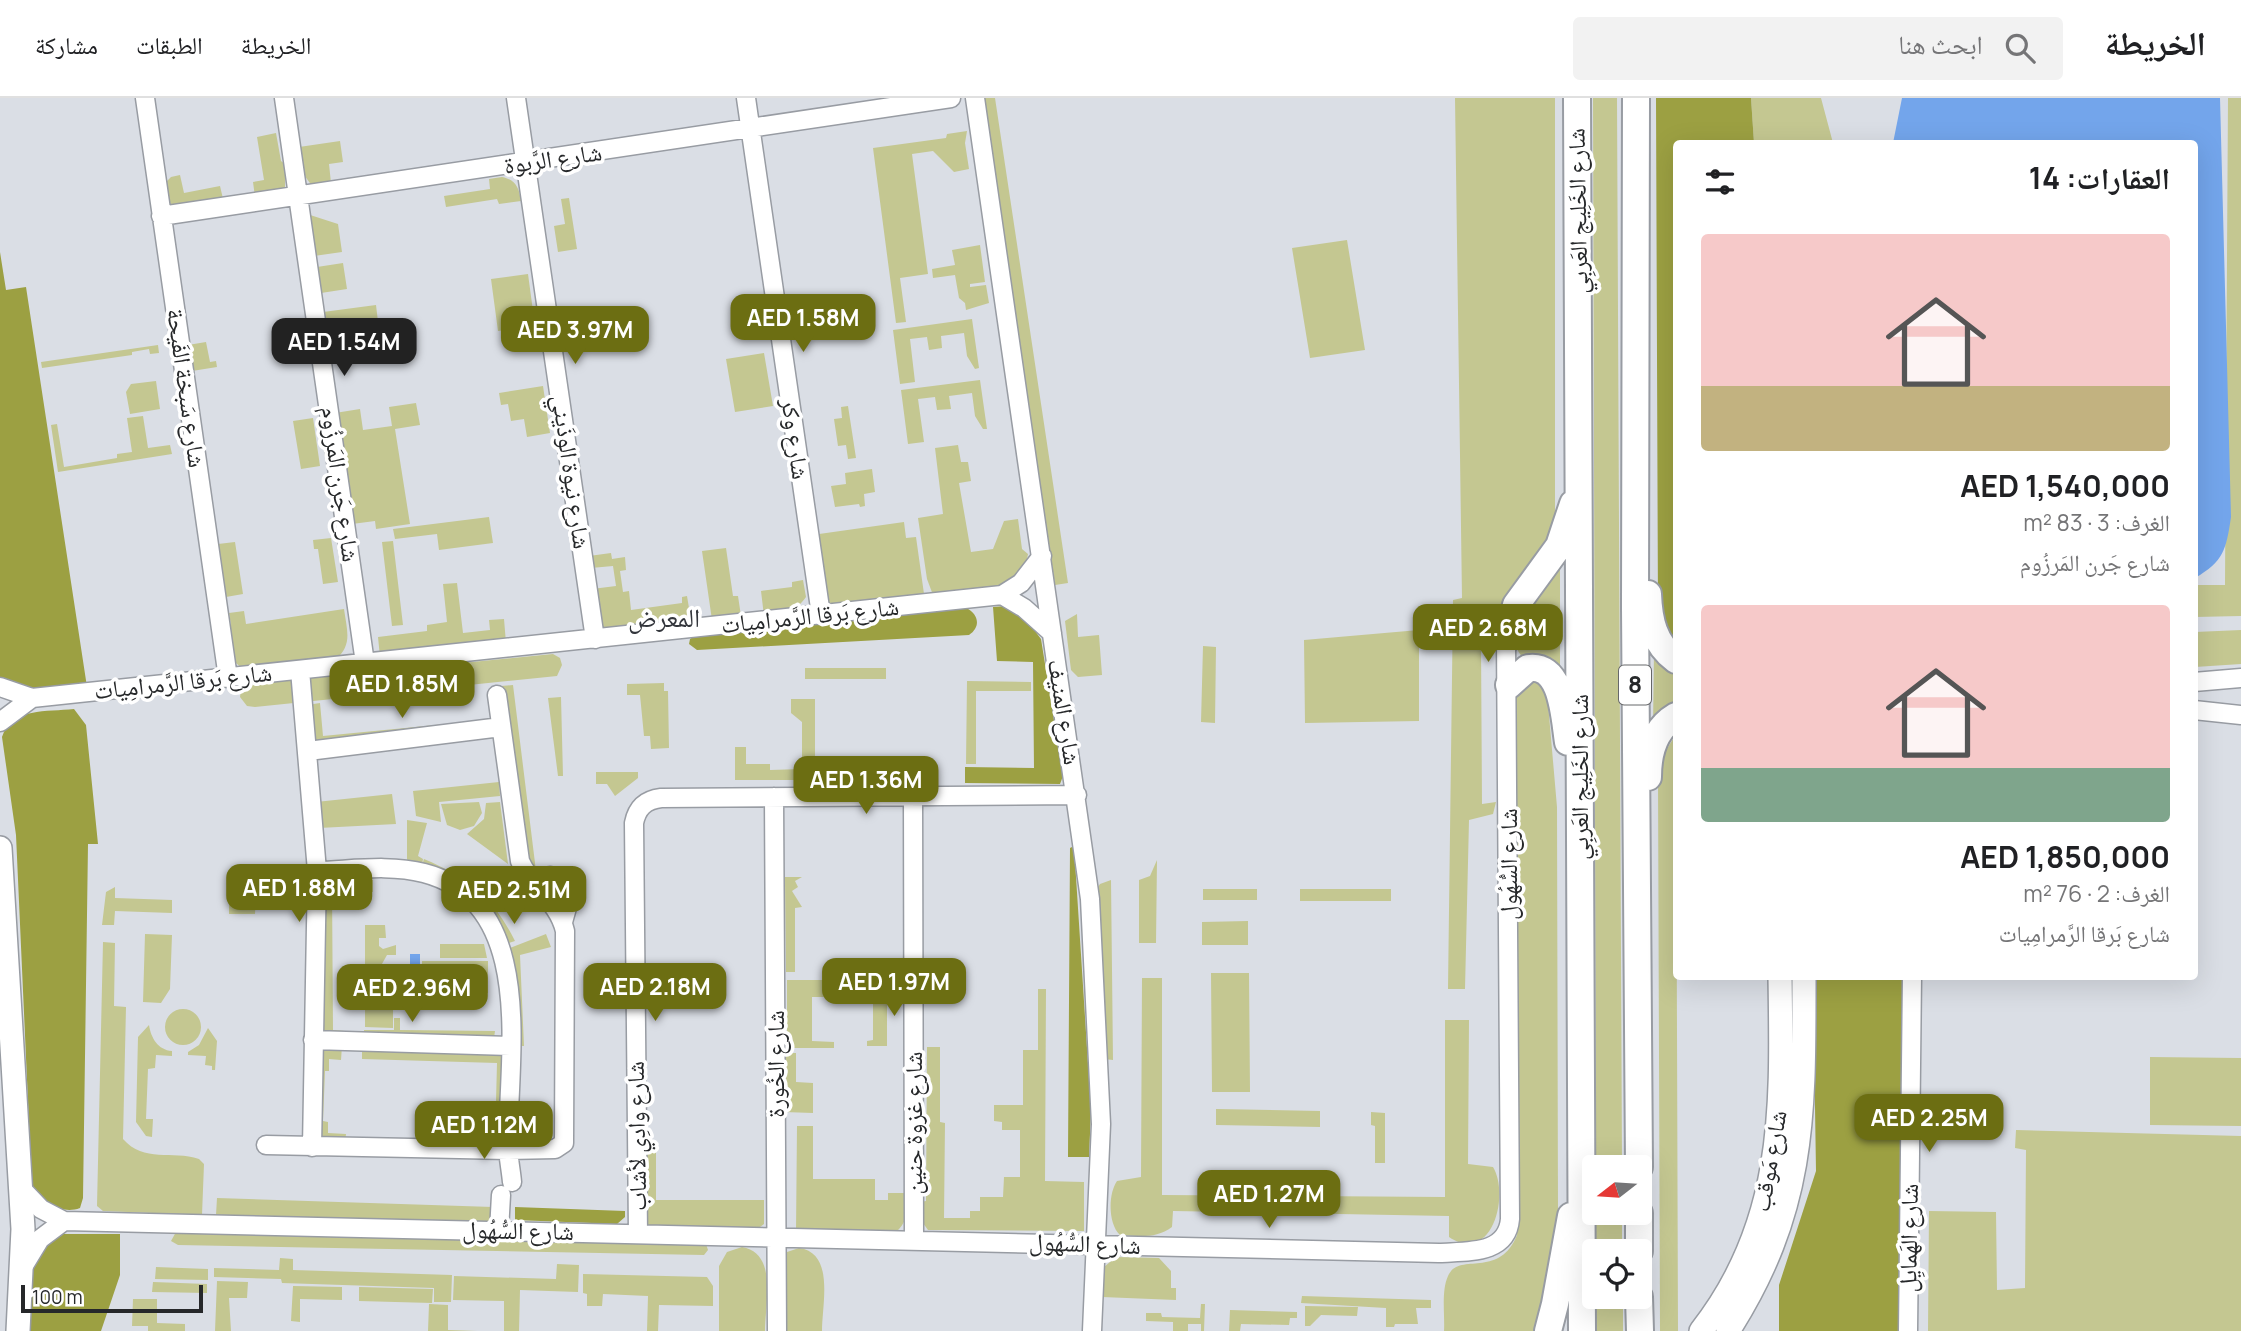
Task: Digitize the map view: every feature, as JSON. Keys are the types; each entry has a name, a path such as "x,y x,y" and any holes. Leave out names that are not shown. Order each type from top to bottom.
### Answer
{"highway":[{"name":"شارع الخَلِيج العَربِي","path":"1577,98 1581,475 1582,1163"},
{"name":"8","path":"1636,98 1637,410 1634,608 1639,1155"},
{"path":"1637,410 1649,610 1658,641 1673,657"},
{"path":"1506,640 1523,592 1559,546 1581,475"},
{"path":"1509,685 1521,671 1532,667 1545,670 1555,682 1560,696 1580,814"},
{"path":"1638,960 1644,931 1648,756 1658,734 1673,719"},
{"path":"1548,1331 1582,1163"},
{"name":"شارع الخَلِيج العَربِي","path":"1582,1225 1582,1331"},
{"path":"1639,1309 1640,1331"}],"main road":[{"path":"0,848 21,1188 22,1269 18,1331"},
{"name":"شارع مَوقب","path":"1728,1331 1766,1265 1780,1229 1799,1154 1791,1117 1780,980"},
{"name":"شارع مَوقب","path":"1701,1331 1729,1290 1759,1224 1791,1117 1804,980"}],"street":[{"name":"شارع سَبخة الفَيحة","path":"145,98 228,677"},
{"name":"شارع جَرن المَرزُوم","path":"284,98 365,663"},
{"name":"شارع نيوة الوذَيني","path":"516,98 595,639"},
{"name":"شارع وكر","path":"746,98 821,615"},
{"name":"شارع المنيف","path":"975,98 1077,795 1092,930 1101,1077 1098,1244 1092,1331"},
{"name":"شارع الرَّبوة","path":"161,216 948,100 978,119"},
{"path":"1042,556 1021,583 1002,596 1024,608 1052,633"},
{"name":"شارع بَرقا الرَّمرامِيات","path":"0,687 32,698 1002,596"},
{"name":"شارع السُّهُول","path":"64,1221 1440,1253 1482,1250 1503,1237 1510,1219 1509,685 1506,640"},
{"path":"300,670 317,871 312,1147"},
{"path":"2198,682 2241,678"},
{"path":"266,1145 555,1149 566,1138 565,939 562,922 553,905 531,879 518,853 497,695"},
{"path":"0,722 32,698"},
{"path":"2198,710 2241,715"},
{"path":"308,751 501,727"},
{"name":"شارع وادِي لأشاب","path":"638,1234 636,815 645,803 661,798 1077,795"},
{"name":"شارع غزوة حنين","path":"913,796 914,1240"},
{"name":"شارع الخُورة","path":"774,797 777,1331"},
{"path":"317,871 402,869 426,873 467,896 496,933 504,955 510,1046 505,1231"},
{"name":"شارع الهَمايِل","path":"1908,1331 1912,980"},
{"path":"313,1040 510,1046"},
{"path":"21,1188 41,1209 64,1221 40,1239 22,1269"}],"green space":[{"path":"982,98 995,98 1068,583 1055,585"},
{"path":"1455,98 1555,98 1555,527 1498,640 1481,643 1482,804 1496,802 1493,814 1469,820 1465,989 1448,989 1453,600 1462,598"},
{"path":"1593,98 1617,98 1622,1155 1596,1155"},
{"path":"1751,98 1821,98 1832,140 1754,140"},
{"path":"2228,98 2241,98 2241,616 2198,617 2198,585 2225,585"},
{"path":"967,131 965,143 969,169 954,172 933,151 912,154 928,274 900,278 906,322 896,323 873,148 946,138 947,134"},
{"path":"276,133 281,161 285,164 285,189 255,197 253,182 264,180 257,137"},
{"path":"340,141 343,162 329,164 331,183 312,186 302,172 299,147"},
{"path":"180,175 184,193 220,186 224,203 172,208 164,184 171,177"},
{"path":"502,177 516,185 521,201 499,204 497,199 446,207 444,196 490,189 489,179"},
{"path":"569,198 577,249 558,252 554,226 565,224 561,199"},
{"path":"307,214 338,224 342,252 314,256"},
{"path":"1347,240 1365,350 1310,358 1292,248"},
{"path":"980,245 985,282 970,284 970,287 986,285 989,303 966,310 965,303 959,298 955,275 933,278 932,269 955,265 952,250"},
{"path":"343,263 347,289 321,293 317,267"},
{"path":"528,274 535,326 498,331 491,279"},
{"path":"376,305 379,330 354,333 352,326 326,330 323,312"},
{"path":"972,319 979,368 975,369 967,356 964,333 941,336 942,348 929,350 927,337 910,339 915,382 900,384 893,330"},
{"path":"206,342 210,362 216,361 217,367 192,371 188,345"},
{"path":"158,345 159,353 150,354 149,349 132,352 132,355 42,368 41,362"},
{"path":"764,353 773,406 735,412 726,359"},
{"path":"980,380 987,429 983,429 975,416 972,393 949,396 951,409 937,410 935,397 918,399 924,442 908,444 901,390"},
{"path":"156,381 160,409 130,414 126,392 131,384"},
{"path":"543,386 550,433 527,437 524,419 511,421 508,404 501,405 499,393"},
{"path":"416,403 420,425 395,429 410,524 376,529 375,521 352,524 335,413 360,409 363,430 392,426 389,407"},
{"path":"848,406 856,458 848,459 846,445 838,446 834,419 842,418 841,407"},
{"path":"143,416 148,448 170,445 172,454 58,472 51,425 57,424 64,467 117,458 117,454 132,452 127,418"},
{"path":"313,418 320,466 301,469 293,421"},
{"path":"958,445 961,462 968,462 971,481 959,483 971,552 993,549 1004,521 1018,519 1022,549 1028,554 1025,569 1002,588 933,595 927,579 918,518 943,514 935,448"},
{"path":"872,469 875,492 864,494 865,506 860,507 859,504 835,507 831,486 846,484 845,473"},
{"path":"489,517 493,543 439,550 437,534 395,539 393,529"},
{"path":"904,522 906,538 916,537 924,594 921,597 839,607 831,603 824,596 817,577 812,535"},
{"path":"331,538 338,582 323,584 318,549 314,549 313,540"},
{"path":"393,541 403,625 392,626 382,542"},
{"path":"235,542 243,594 226,597 218,544"},
{"path":"726,548 733,596 738,596 741,616 712,620 702,551"},
{"path":"611,553 612,559 625,557 626,570 620,571 623,592 629,591 631,610 682,603 682,597 687,596 689,608 700,607 701,616 696,623 608,632 598,625 592,589 616,586 613,566 591,568 589,556"},
{"path":"1560,555 1560,685 1523,658 1513,634"},
{"path":"803,580 806,597 793,610 764,616 761,591 792,587 792,582"},
{"path":"457,583 463,633 490,630 489,620 504,619 506,643 380,657 378,637 427,631 427,625 447,622 443,584"},
{"path":"344,609 347,643 335,660 244,670 229,657 225,627 231,625 229,613 244,611 246,624"},
{"path":"1077,614 1078,637 1099,635 1102,675 1078,677 1071,670 1065,621"},
{"path":"1419,630 1419,721 1305,723 1304,640"},
{"path":"2241,630 2241,664 2198,667 2198,632"},
{"path":"1203,646 1216,647 1215,723 1201,722"},
{"path":"1654,652 1673,668 1673,710 1653,726"},
{"path":"553,654 560,658 562,665 557,676 255,707 247,706 240,697 241,690 250,684"},
{"path":"805,668 886,668 886,679 805,679"},
{"path":"967,681 1031,682 1031,691 976,691 976,764 966,764"},
{"path":"1527,681 1537,681 1547,692 1557,807 1558,1216 1551,1273 1536,1331 1444,1331 1445,1289 1453,1269 1500,1257 1509,1249 1517,1235 1516,696"},
{"path":"664,683 664,691 668,691 669,748 651,749 650,736 644,736 640,695 627,695 627,684"},
{"path":"513,685 536,871 521,866 501,686"},
{"path":"561,697 563,776 558,776 548,698"},
{"path":"791,699 815,699 815,771 886,771 886,780 735,780 735,747 746,747 746,764 770,764 770,770 802,769 802,722 791,713"},
{"path":"320,703 323,736 487,720 311,743 307,705"},
{"path":"1673,739 1678,1331 1660,1331 1658,776 1662,757"},
{"path":"596,772 638,772 638,778 615,796 607,784 596,784"},
{"path":"499,782 500,796 439,802 441,822 416,816 413,791"},
{"path":"392,794 396,824 319,828 316,802"},
{"path":"479,802 482,813 474,826 460,830 447,825 441,804"},
{"path":"500,802 508,864 467,834 484,819 486,803"},
{"path":"407,820 427,823 418,856 423,859 422,865 424,859 467,882 498,912 515,941 506,944 479,900 407,866"},
{"path":"1157,860 1156,943 1139,943 1139,880 1150,876"},
{"path":"785,877 802,877 795,881 798,887 792,891 802,907 795,908 795,972 786,972"},
{"path":"318,880 373,880 373,892 364,891 364,883 332,886 333,1030 345,1031 345,1038 318,1038"},
{"path":"1111,880 1113,1060 1104,1059 1096,890 1100,884"},
{"path":"115,887 115,898 172,900 172,913 115,911 114,925 102,925 106,892"},
{"path":"1203,889 1257,889 1257,900 1203,900"},
{"path":"1300,889 1391,889 1391,901 1300,901"},
{"path":"229,890 256,890 255,914 229,914"},
{"path":"1248,921 1248,945 1202,945 1202,922"},
{"path":"365,925 385,925 386,938 379,938 379,946 383,949 396,945 396,955 387,955 378,971 365,971"},
{"path":"145,934 172,935 170,989 161,1003 143,1002"},
{"path":"546,934 551,947 520,955 524,1046 512,1046 505,950"},
{"path":"103,942 115,943 114,1006 126,1007 123,1139 149,1154 199,1159 204,1164 202,1215 103,1211 97,1206"},
{"path":"440,944 484,944 487,958 440,958"},
{"path":"422,961 488,961 488,993 422,993"},
{"path":"1211,973 1249,973 1250,1092 1212,1092"},
{"path":"1142,978 1162,978 1162,1195 1445,1197 1445,1020 1469,1020 1468,1164 1493,1167 1498,1179 1498,1209 1486,1235 1476,1242 1464,1243 1449,1237 1449,1216 1173,1211 1172,1227 1166,1231 1147,1236 1120,1235 1111,1217 1114,1187 1117,1181 1141,1177"},
{"path":"830,979 887,979 887,1046 867,1046 867,1041 873,1040 873,990 830,990"},
{"path":"787,980 828,980 828,997 812,997 812,1041 834,1042 834,1048 787,1048"},
{"path":"1038,989 1046,989 1045,1181 1084,1182 1084,1231 928,1230 920,1219 920,1202 926,1201 927,1047 940,1047 940,1122 945,1123 944,1218 970,1218 970,1211 980,1211 980,1197 1003,1197 1004,1177 1020,1177 1020,1130 1002,1130 1002,1122 994,1121 994,1105 1023,1105 1023,1050 1038,1050"},
{"path":"365,1006 393,1006 393,1028 365,1027"},
{"path":"183,1009 195,1015 201,1027 195,1039 183,1045 171,1039 165,1027 171,1015"},
{"path":"394,1018 400,1018 400,1030 495,1031 494,1038 364,1036 364,1030 394,1030"},
{"path":"149,1025 156,1042 172,1051 172,1056 156,1055 155,1068 148,1069 146,1119 153,1119 152,1137 146,1136 136,1122 138,1037"},
{"path":"208,1028 217,1041 215,1070 212,1070 212,1066 205,1065 206,1056 188,1055 188,1052 199,1045"},
{"path":"319,1045 342,1046 341,1060 329,1059 329,1071 325,1071 323,1121 328,1122 328,1133 346,1134 345,1142 316,1141"},
{"path":"362,1050 506,1054 503,1142 495,1141 497,1063 362,1059"},
{"path":"785,1053 796,1053 796,1082 813,1083 813,1113 784,1112"},
{"path":"2150,1057 2241,1058 2241,1126 2150,1125"},
{"path":"1216,1109 1320,1111 1320,1127 1216,1125"},
{"path":"1371,1112 1385,1113 1385,1163 1375,1163 1375,1126 1371,1125"},
{"path":"797,1126 813,1126 813,1179 875,1179 875,1200 888,1200 888,1193 907,1193 905,1219 896,1232 796,1232"},
{"path":"2016,1130 2241,1136 2241,1331 1928,1331 1929,1211 1996,1212 1997,1290 2025,1288 2026,1150 2015,1148"},
{"path":"641,1147 656,1147 656,1200 764,1200 764,1224 756,1230 648,1229 641,1215"},
{"path":"217,1198 493,1207 492,1224 216,1215"},
{"path":"1596,1225 1622,1225 1622,1239 1596,1239"},
{"path":"176,1232 706,1244 708,1250 704,1255 178,1245 171,1241"},
{"path":"742,1247 753,1251 761,1259 765,1269 765,1331 719,1331 719,1266 727,1252"},
{"path":"799,1248 818,1259 822,1269 822,1331 776,1331 784,1253"},
{"path":"1116,1257 1159,1258 1171,1271 1171,1288 1176,1288 1176,1300 1102,1297 1104,1267"},
{"path":"280,1258 293,1259 293,1270 452,1275 451,1302 434,1302 434,1288 282,1283 281,1279 214,1277 214,1268 279,1270"},
{"path":"557,1264 579,1265 578,1292 520,1290 519,1331 504,1331 504,1301 453,1300 454,1276 556,1279"},
{"path":"156,1267 208,1269 208,1280 155,1279"},
{"path":"583,1274 707,1277 713,1286 713,1306 659,1305 658,1331 647,1331 648,1296 603,1294 602,1306 587,1306 587,1294 583,1293"},
{"path":"217,1281 248,1282 247,1298 229,1298 231,1331 215,1331"},
{"path":"153,1282 207,1284 207,1293 152,1292"},
{"path":"293,1286 342,1287 342,1300 300,1299 300,1322 291,1321"},
{"path":"359,1287 433,1289 432,1303 359,1301"},
{"path":"1302,1296 1431,1300 1431,1308 1416,1308 1418,1324 1395,1324 1394,1327 1386,1327 1386,1308 1301,1303"},
{"path":"133,1299 157,1299 157,1323 185,1324 185,1331 148,1331 148,1326 132,1326"},
{"path":"429,1304 448,1305 448,1330 477,1331 428,1331"},
{"path":"1201,1304 1205,1304 1204,1331 1201,1331 1201,1324 1188,1324 1188,1331 1173,1331 1173,1322 1146,1321 1146,1313 1161,1313 1162,1317 1200,1318"},
{"path":"1305,1306 1358,1307 1357,1316 1321,1315 1310,1326 1305,1326"},
{"path":"1596,1309 1623,1309 1623,1331 1596,1331"},
{"path":"1230,1310 1297,1312 1297,1318 1290,1318 1289,1325 1241,1324 1240,1331 1229,1331"}],"shaded area":[{"path":"1656,98 1751,98 1754,140 1673,140 1673,642 1658,613"},
{"path":"0,252 6,290 26,287 87,687 27,690 0,683"},
{"path":"1006,606 1032,627 1041,639 1063,776 1060,784 965,783 965,767 1034,768 1033,662 997,661 993,607"},
{"path":"966,608 974,614 977,621 969,635 697,650 689,644 690,639 696,635"},
{"path":"74,709 86,725 98,844 88,844 83,1198 80,1208 67,1210 54,1206 32,1191 16,835 2,737 7,727 22,716 42,711"},
{"path":"1074,846 1091,1110 1089,1157 1068,1157 1070,848"},
{"path":"1813,980 1904,980 1902,1331 1779,1331 1779,1285 1816,1171"},
{"path":"515,1207 625,1211 625,1217 617,1224 515,1220"},
{"path":"55,1234 120,1234 120,1275 101,1331 31,1331 30,1290 33,1267 45,1245"}],"water":[{"path":"1902,98 2220,98 2231,517 2222,554 2205,572 2198,576 2198,140 1894,140"},
{"path":"410,954 420,954 420,988 383,988 383,979 393,979 393,964 410,968"}],"district":[{"name":"المعرض","path":"664,618"}]}
